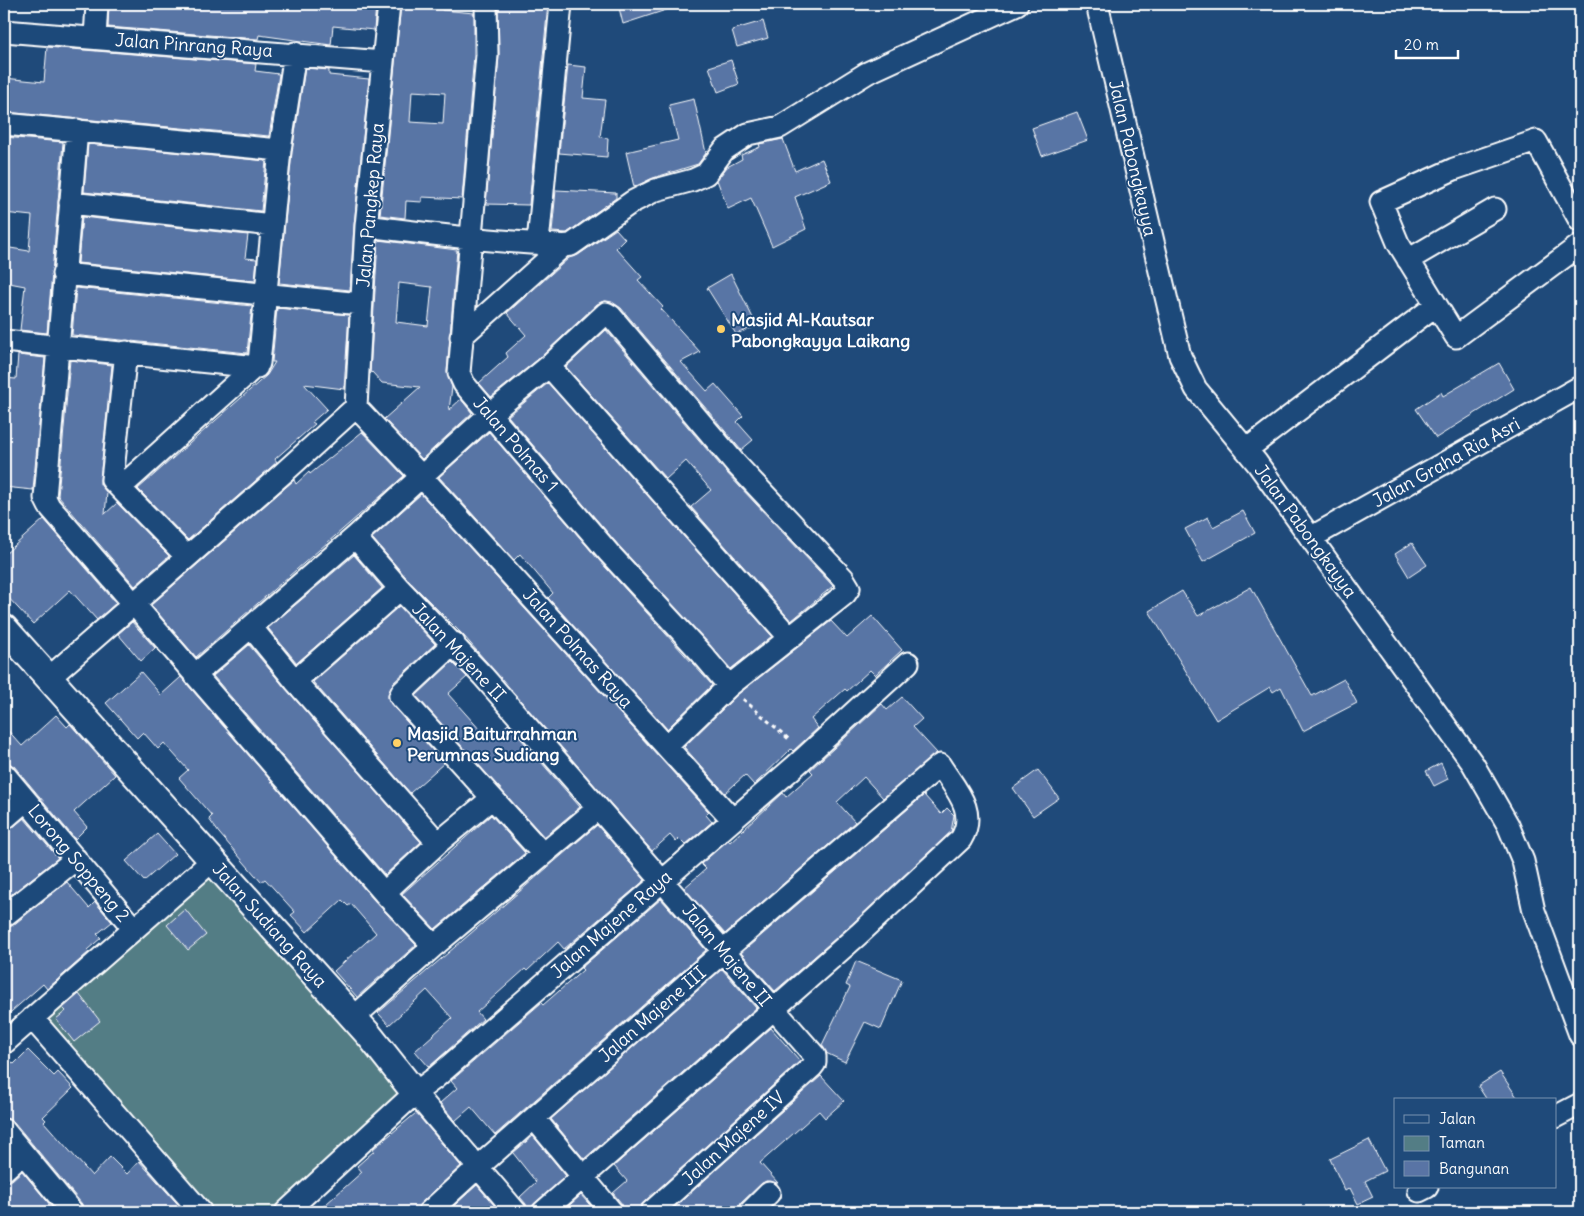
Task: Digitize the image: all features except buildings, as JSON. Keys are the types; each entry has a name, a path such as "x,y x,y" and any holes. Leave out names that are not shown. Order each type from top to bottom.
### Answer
{"street":[{"path":"95,38 97,4"},
{"name":"Jalan Pangkep Raya","path":"356,407 366,226 389,4"},
{"name":"Jalan Polmas 1","path":"486,4 487,55 461,337 460,373 464,384 609,553 729,686"},
{"path":"538,243 561,4"},
{"path":"366,226 471,240 538,243 562,247 571,245 632,202 656,190 694,180 706,174 724,150 748,134 780,127 867,73 1017,4"},
{"name":"Jalan Pabongkayya","path":"1096,4 1180,356 1196,389 1246,450 1312,537 1473,764 1508,825 1522,860 1534,911 1580,1035"},
{"name":"Jalan Pinrang Raya","path":"4,30 295,53 383,62"},
{"path":"120,488 257,367 261,357 280,150 295,53"},
{"path":"4,124 280,150"},
{"path":"77,130 45,498 134,605 384,893 434,946"},
{"path":"1580,221 1536,141 1454,168 1381,202 1398,243 1456,337 1580,245"},
{"path":"70,203 272,225"},
{"path":"1408,260 1495,209"},
{"path":"461,337 562,247"},
{"path":"63,274 361,304"},
{"path":"1246,450 1436,305"},
{"path":"195,675 252,628 355,537 490,414 550,366 606,313 611,316 736,464 843,578 848,588 845,594 729,686 666,746"},
{"path":"4,341 59,345 257,367"},
{"path":"126,352 112,480 187,557"},
{"path":"550,366 790,638"},
{"name":"Jalan Graha Ria Asri","path":"1312,537 1580,387"},
{"path":"50,677 134,605 356,407"},
{"name":"Jalan Polmas Raya","path":"356,407 422,477 733,820"},
{"name":"Jalan Majene II","path":"355,537 400,589 454,643 597,809 724,950 772,1009 815,1056 816,1063"},
{"path":"295,681 400,589"},
{"name":"Jalan Sudiang Raya","path":"4,628 50,677 212,861 354,1018 415,1092"},
{"path":"252,628 295,681 438,843"},
{"path":"454,643 400,696 491,799 543,854"},
{"name":"Jalan Majene Raya","path":"415,1092 435,1078 733,820 908,663"},
{"name":"Jalan Majene III","path":"429,1212 478,1166 724,950 940,764 968,814 968,827 961,839 772,1009"},
{"name":"Lorong Soppeng 2","path":"4,774 134,929"},
{"path":"384,893 438,843 491,799"},
{"path":"4,819 26,800"},
{"path":"354,1018 434,946 597,809"},
{"path":"4,916 76,859"},
{"path":"4,1043 212,861"},
{"path":"543,1212 772,1009"},
{"path":"32,1018 201,1212"},
{"name":"Jalan Majene IV","path":"651,1212 816,1063"},
{"path":"286,1212 415,1092 516,1212"},
{"path":"1556,1117 1580,1104"},
{"path":"534,1118 612,1212"},
{"path":"4,1130 72,1212"},
{"path":"4,1170 23,1153"},
{"path":"750,1212 769,1193"}],"path":[{"path":"729,686 807,755"}],"green space":[{"path":"212,861 415,1093 286,1212 200,1212 32,1018"}],"place":[{"name":"Masjid Al-Kautsar Pabongkayya Laikang","path":"721,329"},
{"name":"Masjid Baiturrahman Perumnas Sudiang","path":"397,743"}]}
